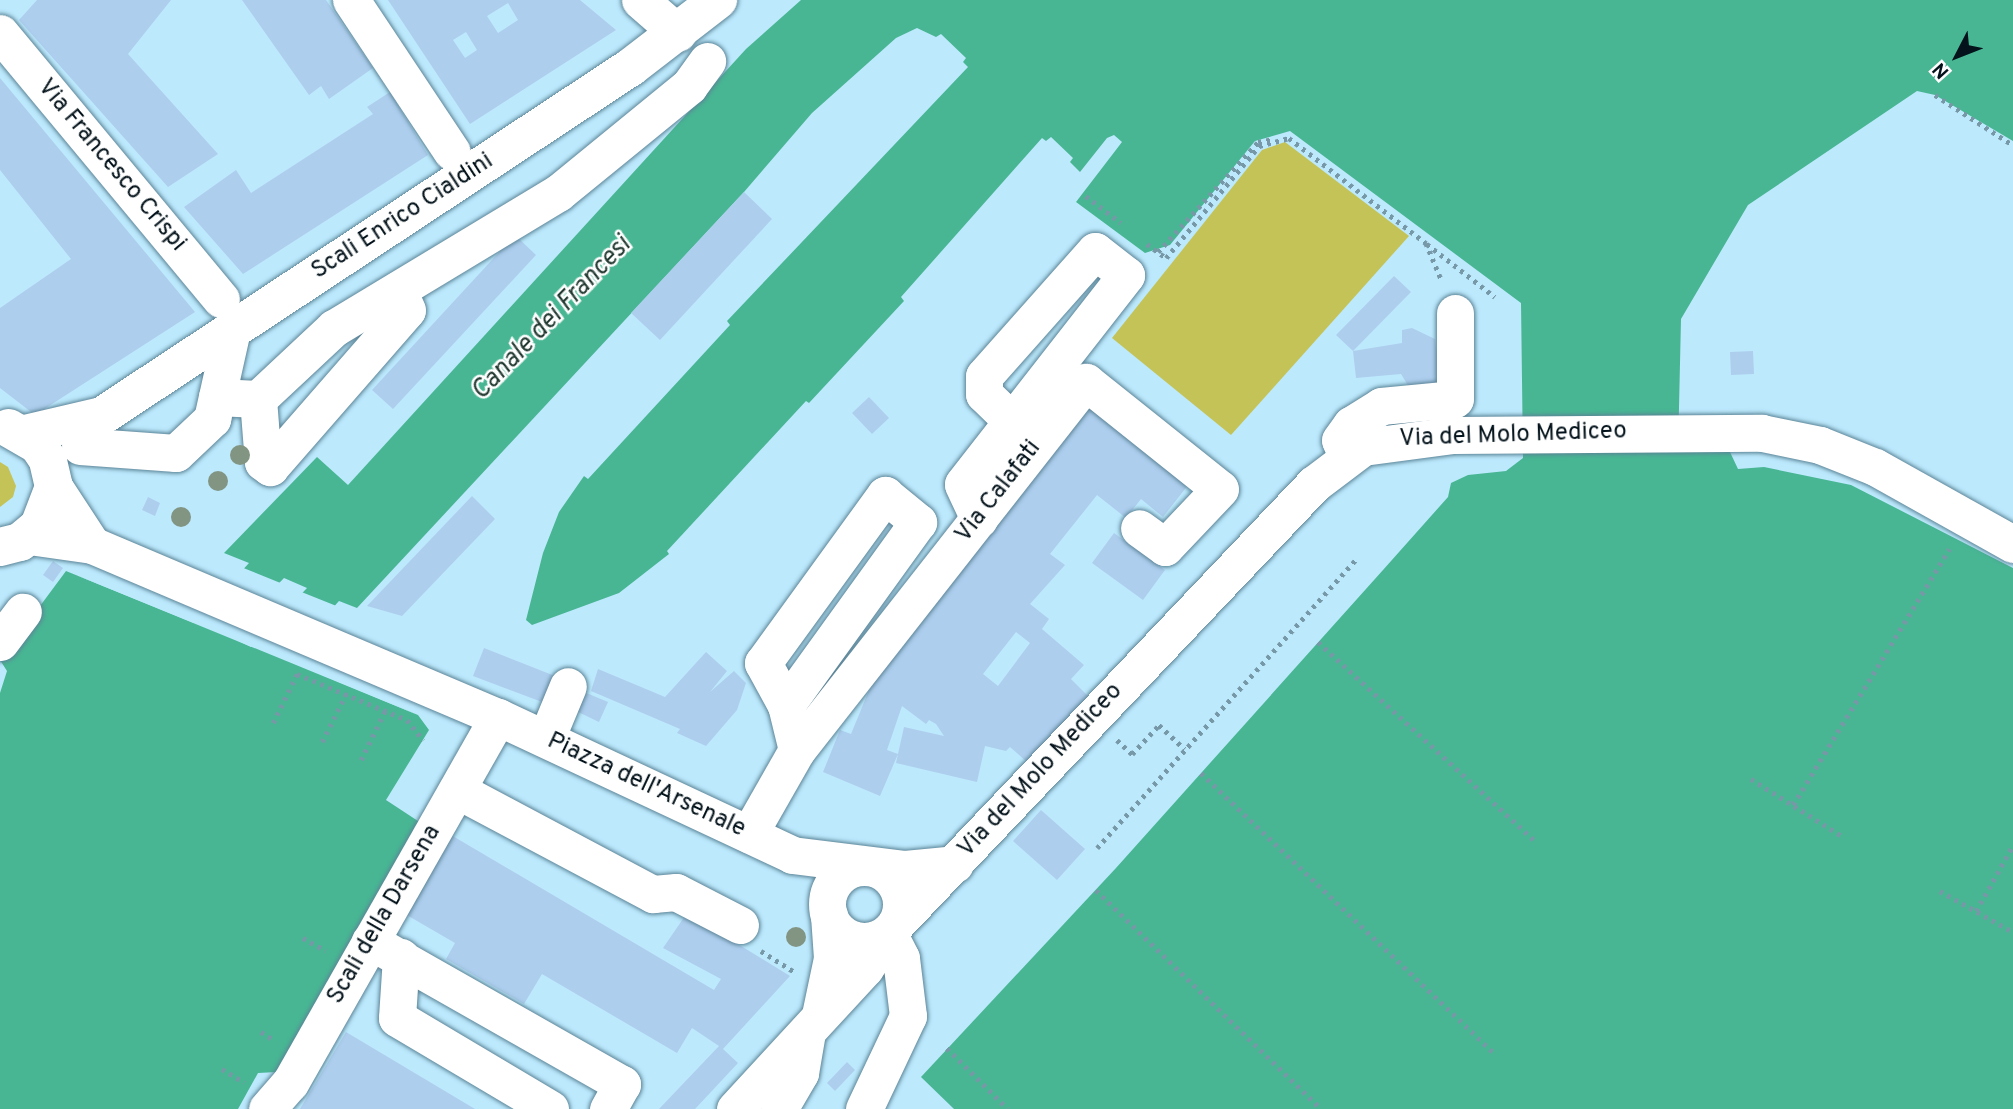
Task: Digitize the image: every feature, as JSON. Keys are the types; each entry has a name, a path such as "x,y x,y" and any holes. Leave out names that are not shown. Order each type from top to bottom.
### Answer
{"main road":[{"name":"Scali Enrico Cialdini","path":"53,482 102,415 227,312 468,176 699,16"},
{"name":"Scali Enrico Cialdini","path":"13,430 102,415"},
{"path":"13,430 48,460 53,482 47,514 15,541"}],"street":[{"path":"351,0 383,64 452,152"},
{"path":"640,0 699,16"},
{"name":"Via Francesco Crispi","path":"0,33 227,312"},
{"path":"216,397 258,399 334,328 558,193 689,86 707,61"},
{"path":"258,399 263,462 270,467 407,310 398,290"},
{"path":"80,446 176,453 212,419 227,312"},
{"path":"1347,457 1340,440 1350,425 1381,406 1455,399 1455,313"},
{"name":"Via Calafati","path":"749,834 797,750 1086,382 1220,489 1165,547 1139,528"},
{"path":"979,519 963,484 1012,421"},
{"name":"Via del Molo Mediceo","path":"735,1109 865,968 892,928 1305,494 1347,457 1385,441 1453,435 1722,431 1798,439 1841,452 2013,544"},
{"path":"53,482 96,547"},
{"path":"786,705 918,522 885,495 763,663 786,705 797,750"},
{"name":"Piazza dell'Arsenale","path":"15,541 96,547 546,739 792,855 870,867"},
{"path":"0,642 23,612"},
{"path":"546,739 568,686"},
{"name":"Scali della Darsena","path":"259,1097 289,1083 385,949 457,790 498,718"},
{"path":"457,790 653,894 676,892 740,925"},
{"name":"Piazza dell'Arsenale","path":"792,855 828,906"},
{"name":"Via del Molo Mediceo","path":"870,867 905,869 955,863"},
{"path":"870,867 891,879 898,888 900,912 892,928 865,941 843,934 828,906 839,877 870,867"},
{"name":"Via del Molo Mediceo","path":"779,1109 800,1073 832,958 828,906"},
{"path":"864,1109 908,1016 901,958 892,928"},
{"path":"385,949 622,1084 608,1109"},
{"path":"385,949 397,1017 550,1109"},
{"path":"477,1065 505,1017"}],"path":[{"path":"1935,95 2013,145"},
{"path":"1158,252 1258,142 1289,137 1495,297"},
{"path":"1166,258 1259,146 1289,138 1426,243 1455,313"},
{"path":"1793,805 1957,536"},
{"path":"1097,848 1355,560"},
{"path":"1318,642 1535,841"},
{"path":"272,723 297,674 407,720 423,740"},
{"path":"322,742 346,694"},
{"path":"361,760 385,710"},
{"path":"1111,734 1132,754 1159,725 1185,749"},
{"path":"1201,773 1496,1055"},
{"path":"1751,779 1842,836"},
{"path":"1976,911 2013,845"},
{"path":"1096,890 1321,1109"},
{"path":"1940,891 2013,932"},
{"path":"768,956 802,976"},
{"path":"947,1048 1009,1109"},
{"path":"222,1069 259,1097"}],"shaded area":[{"path":"1285,142 1409,236 1231,435 1112,338 1262,150"},
{"path":"0,462 8,467 16,486 13,497 0,507"}],"water":[{"name":"Canale dei Francesi","path":"801,0 2013,0 2013,141 1935,95 1917,91 1748,205 1681,319 1678,452 1730,452 1738,469 1764,467 1851,485 2013,568 2013,1109 954,1109 921,1077 1116,868 1383,570 1448,497 1451,483 1468,475 1506,471 1523,458 1521,303 1290,131 1255,141 1170,245 1145,253 1076,202 1122,142 1114,135 1107,138 1080,172 1070,162 1073,158 1051,137 1046,141 1042,138 901,297 904,301 809,403 806,401 667,551 669,554 619,593 532,625 526,620 543,553 559,512 584,476 588,479 730,325 727,321 968,67 963,62 966,58 941,34 936,37 917,28 896,38 812,113 744,192 357,608 339,601 286,660 418,715 429,730 386,800 421,823 277,1072 258,1073 238,1109 0,1109 0,693 7,671 0,660 66,571 194,623 249,563 224,553 317,457 348,485 746,49","holes":["284,578 307,588 251,647 228,636"]}],"pier":[{"path":"241,567 283,584 233,636 250,643 299,591 339,607 291,659 418,715 76,575 193,619"}],"building":[{"path":"37,0 171,0 128,54 218,154 168,187 19,20"},
{"path":"242,0 326,0 373,68 329,99 321,86 309,95"},
{"path":"388,0 580,0 616,30 470,124","holes":["508,3 518,20 498,33 487,16","466,32 477,50 465,58 453,40"]},
{"path":"0,78 195,312 35,415 0,388 0,308 71,259 0,170"},
{"path":"390,92 428,155 243,274 184,207 236,170 251,193 373,114 367,107"},
{"path":"744,192 772,219 660,340 631,313"},
{"path":"515,235 536,255 393,409 372,390"},
{"path":"1394,276 1411,292 1353,351 1336,335"},
{"path":"1412,328 1435,339 1441,388 1412,392 1401,374 1356,378 1353,351 1402,343 1402,330"},
{"path":"1753,351 1754,374 1731,375 1730,352"},
{"path":"869,397 889,418 872,434 852,413"},
{"path":"1092,401 1192,480 1163,517 1141,499 1126,518 1097,495 1050,554 1065,565 1030,604 1049,619 1042,629 1084,665 1071,679 1090,698 1027,762 1010,747 1006,751 985,746 977,782 896,763 898,754 880,796 823,772 840,730 851,734 872,683","holes":["1016,632 1030,643 998,686 983,674","902,706 926,724 929,720 936,724 944,736 904,727 898,754 887,750"]},
{"path":"472,496 495,519 402,616 367,606"},
{"path":"148,497 160,503 155,516 142,510"},
{"path":"1114,533 1165,570 1143,600 1092,563"},
{"path":"53,561 63,568 53,582 43,575"},
{"path":"484,648 560,678 550,705 473,676"},
{"path":"706,652 727,671 710,692 734,671 746,683 737,710 706,746 677,733 680,729 591,691 598,669 665,697"},
{"path":"584,692 608,702 599,722 576,711"},
{"path":"1041,810 1085,849 1057,880 1013,841"},
{"path":"451,835 714,990 721,979 663,948 687,913 790,976 723,1049 738,1063 695,1109 659,1109 719,1046 692,1028 677,1053 542,974 524,1004 446,959 455,943 405,914"},
{"path":"346,1032 475,1109 300,1109"},
{"path":"847,1062 855,1070 835,1091 827,1083"}]}
